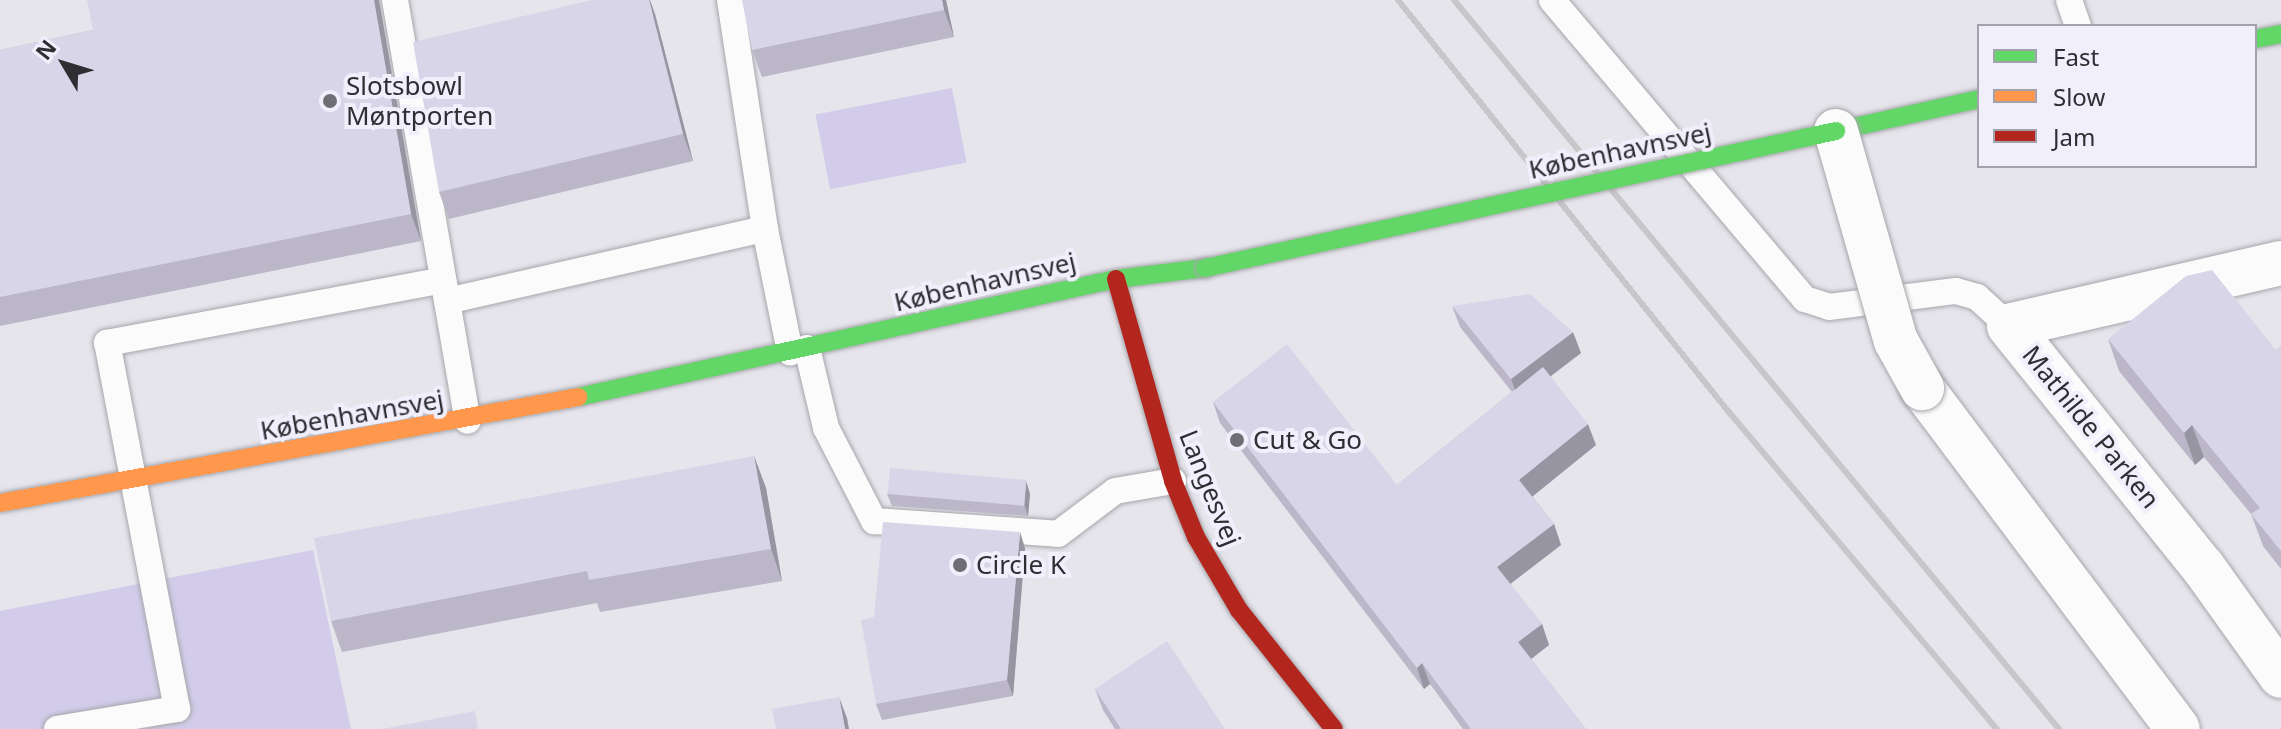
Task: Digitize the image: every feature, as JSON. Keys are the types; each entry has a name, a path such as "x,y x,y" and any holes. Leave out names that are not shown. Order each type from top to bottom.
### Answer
{"street":[{"path":"2257,39 2281,34"},
{"name":"Københavnsvej","path":"0,503 468,421 1116,279 1205,268 1977,99"},
{"path":"1836,131 1896,341 1922,388 2178,729"},
{"name":"Mathilde Parken","path":"2281,263 2009,326 2203,567 2281,676"},
{"name":"Langesvej","path":"1116,279 1173,481 1196,537 1239,610 1334,729"}],"lane":[{"path":"395,0 468,421"},
{"path":"730,0 765,229 798,350 826,428 874,521 1058,534 1115,491 1173,481"},
{"path":"1552,0 1805,299 1829,307 1956,291 1977,297 2009,326"},
{"path":"2069,0 2077,24"},
{"path":"57,729 177,709 107,343 445,290 765,229"}],"shaded area":[{"path":"952,88 967,163 830,189 816,115"},
{"path":"313,550 351,729 0,729 0,611"}],"building":[{"path":"87,0 374,0 411,214 0,297 0,50 93,30"},
{"path":"592,0 649,0 683,134 439,192 413,42"},
{"path":"742,0 942,0 944,10 752,50"},
{"path":"2212,270 2276,350 2281,346 2281,551 2251,514 2260,508 2192,425 2184,433 2108,339 2186,276"},
{"path":"1530,294 1573,332 1511,379 1452,306"},
{"path":"1287,344 1397,485 1543,367 1588,424 1519,480 1554,524 1497,567 1542,624 1518,642 1586,729 1471,729 1422,663 1417,668 1213,402"},
{"path":"754,456 771,549 589,580 587,571 331,621 314,538"},
{"path":"890,468 1026,480 1024,506 888,494"},
{"path":"883,522 1020,532 1007,680 876,704 861,620 874,617"},
{"path":"1167,641 1225,729 1121,729 1095,689"},
{"path":"839,697 845,729 776,729 772,709"},
{"path":"475,711 478,729 382,729"}],"railway":[{"path":"1398,0 1728,411 1997,729"},
{"path":"1454,0 2059,729"}],"traffic: fast":[{"path":"2257,39 2281,34"},
{"path":"1836,131 1977,99"},
{"path":"1205,268 1836,131"},
{"path":"578,397 1116,279 1205,268"}],"traffic: slow":[{"path":"0,503 578,397"}],"traffic: jam":[{"path":"1116,279 1173,481 1196,537 1239,610 1334,729"}],"place":[{"name":"Slotsbowl Møntporten","path":"330,101"},
{"name":"Cut & Go","path":"1237,440"},
{"name":"Circle K","path":"960,565"}]}
